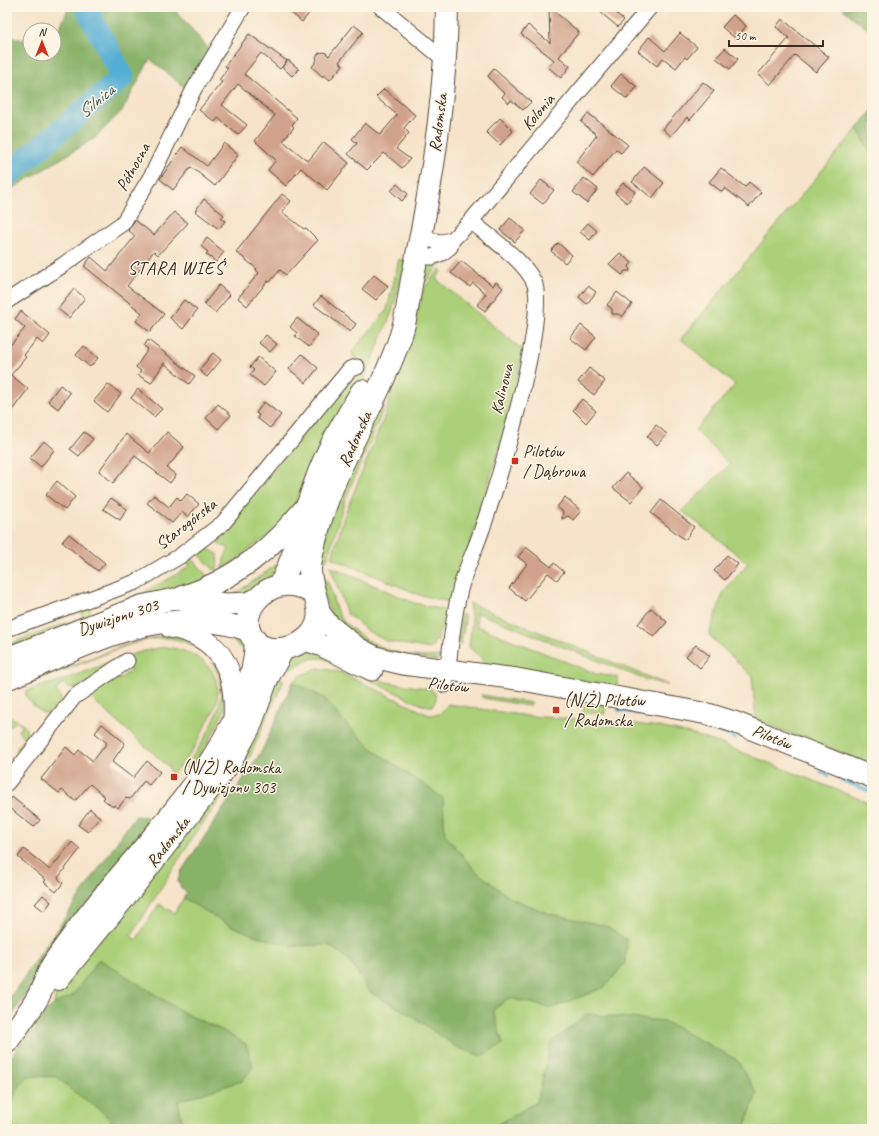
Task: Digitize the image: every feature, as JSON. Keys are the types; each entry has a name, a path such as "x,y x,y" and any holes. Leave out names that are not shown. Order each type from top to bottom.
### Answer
{"main road":[{"name":"Radomska","path":"317,604 310,570 318,531 329,496 360,425 383,378 401,336 404,324 419,248 438,131 445,60 447,7"},
{"name":"Radomska","path":"280,585 288,570 299,539 308,504 327,453 377,363 411,284"},
{"path":"174,599 213,585 240,570 260,555 308,504"},
{"path":"280,585 299,586 317,604 317,624 305,640 283,649 271,649 253,637 249,617 257,599 268,590 280,585"},
{"name":"Dywizjonu 303","path":"7,658 141,606 174,599 227,604 246,603 257,599"},
{"name":"Pilotów","path":"317,604 328,624 358,648 375,657 447,678"},
{"name":"Dywizjonu 303","path":"7,678 88,644 145,624 164,621 196,620 238,626 253,637"},
{"path":"145,624 172,627 192,633 210,643 216,649 225,662 234,688 234,721"},
{"name":"Radomska","path":"7,1042 38,997 53,965 72,936 191,787 212,758 234,721 250,675 255,655 253,637"},
{"name":"Pilotów","path":"305,640 320,645 369,669 387,675 517,679 599,695 684,708 715,716 872,777"},
{"name":"Radomska","path":"38,997 64,973 231,761 250,726 267,679 283,649"}],"street":[{"name":"Północna","path":"7,301 63,265 123,223 153,173 194,89 243,7"},
{"path":"381,7 445,60"},
{"name":"Kolonia","path":"419,248 452,240 471,221 650,7"},
{"name":"Kalinowa","path":"447,678 461,586 482,531 505,454 535,330 537,308 534,283 526,268 471,221"},
{"name":"Starogórska","path":"7,629 136,582 180,556 206,537 223,523 350,370 357,367"},
{"path":"7,783 74,697 127,661"}],"green space":[{"path":"69,7 172,7 211,51 190,92 150,59 122,111 95,138 7,192 7,34 17,39 22,39 22,62 62,62 62,23"},
{"path":"845,7 872,7 872,33 843,9"},
{"path":"872,111 872,764 756,721 752,676 709,635 723,593 748,563 682,511 730,464 695,430 735,385 681,339"},
{"path":"872,111 872,155 857,128"},
{"path":"447,256 419,289 427,268 434,262"},
{"path":"399,259 404,261 405,264 392,312 370,366 359,386 316,452 288,521 223,569 224,559 229,548 220,545 217,537 351,376 357,378 364,365 353,357 352,352 387,310"},
{"path":"440,269 442,271 436,279 524,351 505,428 447,622 439,632 438,641 434,641 433,647 430,649 386,641 368,631 347,614 330,566 414,603 448,611 449,602 420,595 332,558 343,519 387,410 392,385 409,342 424,288"},
{"path":"387,385 383,410 345,500 327,559 324,561 318,560 327,526"},
{"path":"200,549 208,549 218,554 217,570 213,569 196,551"},
{"path":"189,555 211,580 7,651 7,645 83,617 81,613 88,605 92,614 154,587 190,566 185,558"},
{"path":"279,563 279,569 271,577 260,582 246,594 232,596"},
{"path":"316,573 326,580 338,613 342,619 360,635 380,647 403,654 427,657 442,656 436,661 373,649 332,617"},
{"path":"469,603 668,685 646,680 476,612 477,626 596,674 618,677 617,690 485,667 481,658 469,647 472,621"},
{"path":"461,614 464,615 465,620 461,644 458,644"},
{"path":"228,632 244,640 246,652 237,645"},
{"path":"165,635 177,635 199,649 178,640 164,638 152,639 127,645 59,672 33,680 28,678 75,664 126,645"},
{"path":"166,647 187,652 204,662 211,669 217,688 217,700 215,707 198,741 171,776 169,767 86,694 113,676 118,680 130,671 129,665 76,688 68,687 62,683 56,691 61,698 60,705 57,710 53,708 49,713 42,713 28,700 25,692 69,678 129,655"},
{"path":"309,649 386,682 431,689 435,693 436,700 432,706 422,705 323,658 308,659 291,669 282,666 286,660"},
{"path":"212,663 221,664 225,709 210,739 188,772 186,766 209,730 216,716 220,703 221,689 219,676"},
{"path":"318,668 340,672 429,715 440,714 448,704 527,716 621,722 659,727 690,734 719,743 872,804 872,1129 7,1129 7,1063 32,1027 54,1004 56,992 239,762 276,677 284,680 250,756 189,843 131,936 136,940 159,904 174,913 187,893 182,889 178,881 181,872 262,751 293,682 300,676"},
{"path":"293,682 324,698 344,722 375,751 443,798 445,835 477,872 509,897 547,913 606,926 627,940 625,963 605,987 552,1008 509,998 493,1010 503,1044 481,1056 456,1047 408,1013 370,992 348,959 328,945 292,946 259,937 229,925 183,898 187,893 182,889 178,881 181,872 262,751"},
{"path":"481,695 532,703 529,706 483,698"},
{"path":"605,704 605,714 583,713 584,706"},
{"path":"11,718 19,721 26,730 28,738 27,742 20,750 16,749 25,739 18,731 22,726 16,721 11,726 9,725 7,719"},
{"path":"135,816 147,817 150,824 7,1022 7,1002"},
{"path":"99,959 188,1015 222,1030 246,1044 253,1067 242,1081 178,1101 182,1121 187,1129 119,1129 99,1109 73,1091 57,1077 27,1076 16,1091 7,1117 7,1063 32,1027 54,1004 72,996"},
{"path":"587,1014 664,1021 737,1060 757,1093 744,1129 490,1129 537,1102 551,1043"}],"building":[{"path":"284,7 314,7 302,22"},
{"path":"549,7 579,32 559,57 570,66 561,78 548,67 554,60 521,34 528,25 550,43"},
{"path":"594,7 609,7 624,20 618,27"},
{"path":"733,15 746,26 736,39 722,27"},
{"path":"782,19 829,57 816,72 795,55 770,85 758,74 789,38 776,27"},
{"path":"354,25 363,32 339,62 343,65 330,80 325,76 322,76 312,67 317,60 316,57 319,53 325,52 329,56"},
{"path":"680,33 697,47 687,59 685,57 676,68 663,58 657,66 638,51 649,37 665,51"},
{"path":"249,34 287,61 280,69 261,53 244,74 297,118 292,125 294,127 283,141 308,161 324,142 349,163 327,190 301,168 286,186 268,170 276,160 255,141 275,115 238,84 222,105 247,125 238,135 218,118 215,122 199,110 222,82 219,80 228,68 225,66"},
{"path":"725,48 738,59 730,69 716,58"},
{"path":"288,60 299,69 292,76 282,67"},
{"path":"494,69 531,102 523,110 511,100 509,103 502,97 505,93 500,90 488,76"},
{"path":"621,74 637,87 627,99 611,86"},
{"path":"703,82 714,91 690,120 687,117 671,136 663,129"},
{"path":"384,89 415,115 404,128 409,133 396,149 410,159 402,168 384,153 367,170 348,154 357,143 352,139 365,123 380,135 397,115 376,97"},
{"path":"588,113 628,145 621,153 616,149 593,177 576,162 597,135 581,122"},
{"path":"500,118 513,131 500,145 486,132"},
{"path":"224,143 238,155 215,186 191,167 173,190 160,179 182,147 207,166"},
{"path":"644,167 664,183 652,198 632,182"},
{"path":"721,168 745,187 749,182 761,192 749,207 725,188 722,192 709,182"},
{"path":"584,178 598,189 587,203 573,192"},
{"path":"541,180 554,190 543,204 530,194"},
{"path":"623,183 635,192 627,203 615,193"},
{"path":"397,184 408,194 402,201 391,191"},
{"path":"282,194 291,201 282,212 304,229 306,228 318,240 286,275 280,270 270,282 268,281 247,306 238,298 259,273 256,270 257,269 236,252"},
{"path":"204,199 224,215 221,218 225,221 219,229 195,211"},
{"path":"174,212 188,223 158,255 154,251 127,286 164,314 150,332 136,321 142,313 84,266 91,257 107,271 135,236 128,230 135,220 154,235"},
{"path":"510,218 525,230 515,242 500,230"},
{"path":"588,223 597,231 590,240 580,232"},
{"path":"207,238 224,252 216,262 206,254 208,252 201,246"},
{"path":"558,243 572,255 565,263 551,251"},
{"path":"620,253 632,263 629,266 630,271 625,271 622,275 609,264"},
{"path":"461,261 493,286 496,282 503,288 485,311 477,305 486,294 473,283 470,287 451,273"},
{"path":"374,275 388,286 376,300 362,289"},
{"path":"219,285 230,295 215,313 204,304"},
{"path":"588,286 596,292 587,304 579,297"},
{"path":"74,289 85,298 69,318 58,309"},
{"path":"617,292 632,304 622,317 618,314 612,314 612,309 607,305"},
{"path":"321,296 356,324 350,332 314,305"},
{"path":"184,300 197,310 183,329 170,318"},
{"path":"21,311 50,335 43,344 37,339 24,355 26,357 11,375 28,389 7,417 7,349 25,328 15,319"},
{"path":"297,318 318,335 309,347 295,336 297,333 290,327"},
{"path":"581,325 596,337 586,350 570,338"},
{"path":"266,335 277,344 270,352 259,343"},
{"path":"148,340 195,376 189,384 164,363 151,383 138,375 141,371 136,367 148,349 144,346"},
{"path":"84,346 98,358 90,367 76,355"},
{"path":"213,353 221,360 207,377 199,370"},
{"path":"302,354 318,368 306,383 289,369"},
{"path":"258,357 276,372 264,386 250,375 254,370 250,367"},
{"path":"589,368 605,381 594,395 578,382"},
{"path":"108,384 121,394 107,412 94,401"},
{"path":"60,385 70,393 58,409 48,401"},
{"path":"138,389 162,409 154,417 131,398"},
{"path":"582,399 596,411 586,423 573,410"},
{"path":"264,402 281,415 270,428 257,418 259,415 256,413"},
{"path":"218,404 231,415 218,429 206,418"},
{"path":"656,425 667,434 657,445 647,437"},
{"path":"84,432 93,439 79,456 70,449"},
{"path":"167,432 184,447 167,468 176,475 170,483 135,456 113,483 99,471 126,434 149,453"},
{"path":"44,441 54,450 41,467 30,458"},
{"path":"626,473 643,487 631,502 613,488"},
{"path":"57,481 75,497 65,510 46,495"},
{"path":"187,494 199,504 188,517 182,512 172,523 147,503 154,495 169,507 177,497 181,501"},
{"path":"565,497 581,511 573,520 568,516 562,519 563,512 557,507"},
{"path":"111,498 127,509 120,520 103,509"},
{"path":"661,500 694,527 685,540 651,513"},
{"path":"69,534 105,563 98,571 62,542"},
{"path":"526,547 551,567 554,563 564,572 557,580 548,573 525,601 509,588 527,564 518,557"},
{"path":"727,555 738,564 725,580 714,571"},
{"path":"651,608 667,622 654,637 638,624"},
{"path":"696,645 710,656 700,668 686,656"},
{"path":"102,724 125,743 112,762 133,778 147,761 160,772 149,785 144,781 130,799 126,798 118,808 114,805 113,807 103,799 105,797 90,784 75,801 62,790 59,793 41,779 66,747 75,755 79,750 93,761 107,743 95,733"},
{"path":"12,797 40,820 34,827 7,806"},
{"path":"90,809 100,817 88,832 78,825"},
{"path":"72,842 80,849 58,878 63,883 56,892 44,882 46,880 18,857 24,849 50,870"},
{"path":"43,895 51,902 44,911 35,904"}],"waterway":[{"name":"Silnica","path":"7,176 123,77 86,7"},
{"path":"619,710 660,716"},
{"path":"672,719 684,722"},
{"path":"698,725 730,735 735,739"},
{"path":"821,772 828,775"},
{"path":"842,780 872,792"}],"place":[{"name":"Pilotów / Dąbrowa","path":"515,461"},
{"name":"(N/Ż) Pilotów / Radomska","path":"556,710"},
{"name":"(N/Ż) Radomska / Dywizjonu 303","path":"174,777"}],"district":[{"name":"STARA WIEŚ","path":"176,268"}]}
